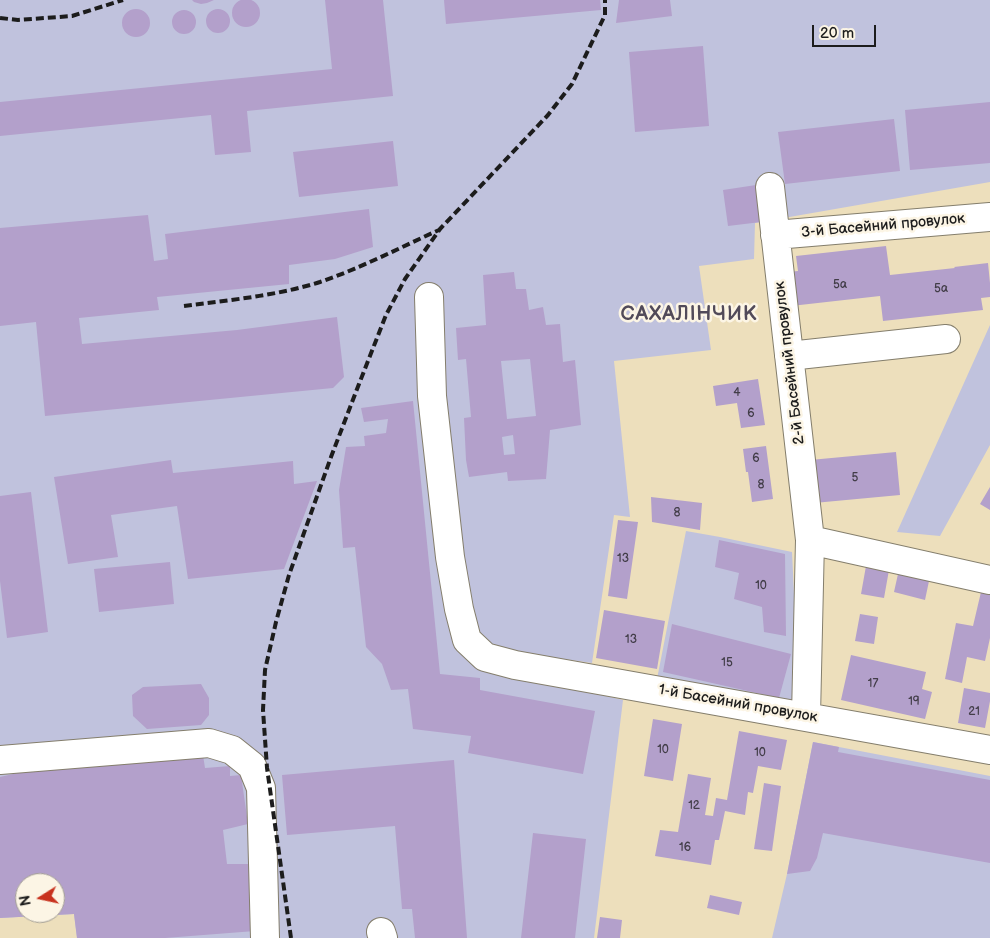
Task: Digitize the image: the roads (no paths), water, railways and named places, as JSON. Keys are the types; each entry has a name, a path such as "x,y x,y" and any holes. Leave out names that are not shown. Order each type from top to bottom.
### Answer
{"street":[{"name":"2-й Басейний провулок","path":"770,187 810,540 806,716"},
{"name":"3-й Басейний провулок","path":"775,235 990,217"},
{"name":"1-й Басейний провулок","path":"428,297 432,396 450,557 459,609 467,640 486,657 515,665 990,750"},
{"path":"789,356 946,339"},
{"path":"810,540 990,580"},
{"path":"0,760 209,743 232,750 252,766 262,788 265,938"}],"railway":[{"path":"0,18 18,20 72,16 123,0"},
{"path":"291,938 267,768 263,710 265,670 289,575 331,457 386,315 405,279 440,229 548,115 572,84 605,15 605,0"},
{"path":"184,306 269,294 320,282 365,264 439,230"}],"district":[{"name":"САХАЛІНЧИК","path":"689,315"}]}
